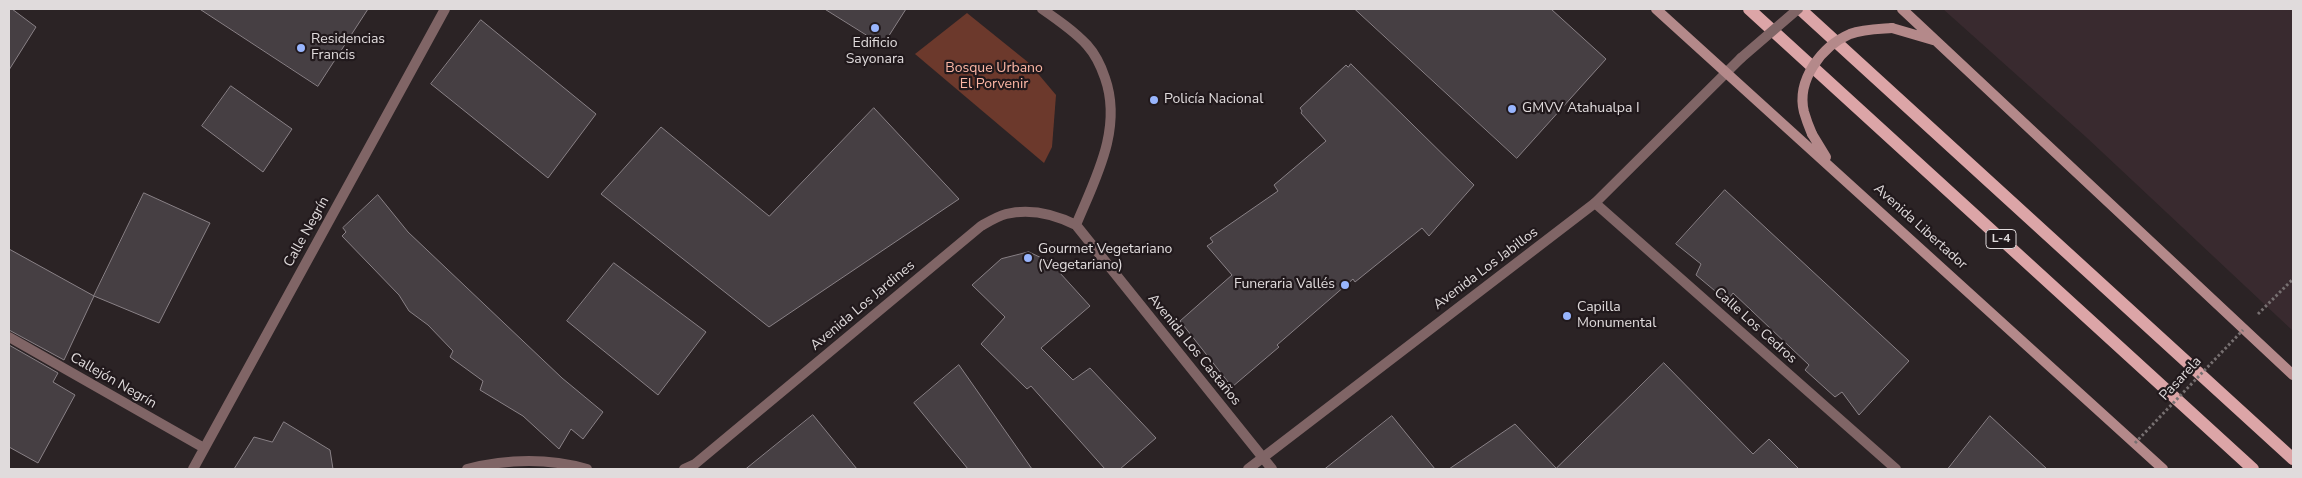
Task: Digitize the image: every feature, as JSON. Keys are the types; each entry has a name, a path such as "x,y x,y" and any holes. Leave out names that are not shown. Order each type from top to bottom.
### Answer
{"main road":[{"name":"Avenida Libertador","path":"1656,9 2163,469"},
{"name":"L-4","path":"1749,9 2253,469"},
{"name":"L-4","path":"1799,9 2293,459"},
{"path":"1902,9 2246,327 2293,375"},
{"path":"1831,166 1812,134 1803,111 1803,90 1809,73 1820,56 1830,45 1850,34 1868,29 1892,28 1936,42"}],"street":[{"name":"Calle Negrín","path":"193,469 445,9"},
{"path":"1042,9 1069,27 1088,46 1100,62 1111,95 1110,128 1102,164 1076,225"},
{"name":"Avenida Los Jabillos","path":"1248,469 1595,203 1725,72 1799,9"},
{"name":"Calle Los Cedros","path":"1595,203 1896,469"},
{"name":"Avenida Los Jardines","path":"684,469 695,464 981,226 1005,214 1040,212 1076,225"},
{"name":"Avenida Los Castaños","path":"1076,225 1272,469"},
{"name":"Callejón Negrín","path":"9,337 204,448"},
{"path":"467,469 486,464 520,460 567,463 587,469"}],"path":[{"path":"2255,317 2293,279"},
{"name":"Pasarela","path":"2135,443 2246,327"}],"shaded area":[{"path":"1943,9 2293,9 2293,331 2086,137"}],"green space":[{"name":"Bosque Urbano El Porvenir","path":"967,13 1029,63 1056,95 1052,147 1044,163 915,54"}],"building":[{"path":"9,9 12,9 36,27 9,70"},
{"name":"Residencias Francis","path":"200,9 368,9 318,86"},
{"name":"Edificio Sayonara","path":"825,9 906,9 883,45"},
{"name":"GMVV Atahualpa I","path":"1355,9 1551,9 1606,59 1517,158"},
{"path":"481,20 596,114 548,178 431,84"},
{"path":"1351,64 1474,185 1429,236 1422,228 1355,282 1353,279 1232,387 1180,321 1232,275 1207,246 1213,242 1210,238 1278,191 1274,185 1326,141 1301,113 1300,108 1346,65 1348,67"},
{"path":"231,86 292,129 263,172 202,126"},
{"path":"874,108 959,199 769,327 601,194 661,127 769,216"},
{"path":"1725,190 1909,361 1859,415 1842,392 1835,397 1805,370 1809,365 1733,293 1727,301 1696,275 1701,264 1676,244"},
{"path":"144,193 210,223 159,323 94,296"},
{"path":"378,195 408,232 562,378 603,412 583,439 571,429 559,449 523,416 480,390 483,381 450,357 453,351 428,325 409,311 399,295 342,236 346,232 343,228"},
{"path":"9,249 94,296 64,360 9,330"},
{"path":"1029,252 1050,262 1090,306 1041,348 1073,380 1090,368 1156,438 1120,469 1105,469 1031,386 1027,389 981,344 1005,317 972,285 1001,259"},
{"path":"614,263 706,332 658,395 567,321"},
{"path":"9,345 58,373 53,382 75,395 38,463 9,447"},
{"path":"1664,363 1753,454 1769,439 1799,469 1449,469 1515,424 1556,468"},
{"path":"959,365 1032,469 968,469 914,403"},
{"path":"813,415 857,469 746,469"},
{"path":"1392,416 1435,469 1325,469"},
{"path":"1990,416 2047,469 1948,469"},
{"path":"284,422 330,450 333,469 234,469 254,437 272,442"}],"place":[{"name":"Edificio Sayonara","path":"875,28"},
{"name":"Residencias Francis","path":"301,48"},
{"name":"Policía Nacional","path":"1154,100"},
{"name":"GMVV Atahualpa I","path":"1512,109"},
{"name":"Gourmet Vegetariano (Vegetariano)","path":"1028,258"},
{"name":"Funeraria Vallés","path":"1345,285"},
{"name":"Capilla Monumental","path":"1567,316"}]}
